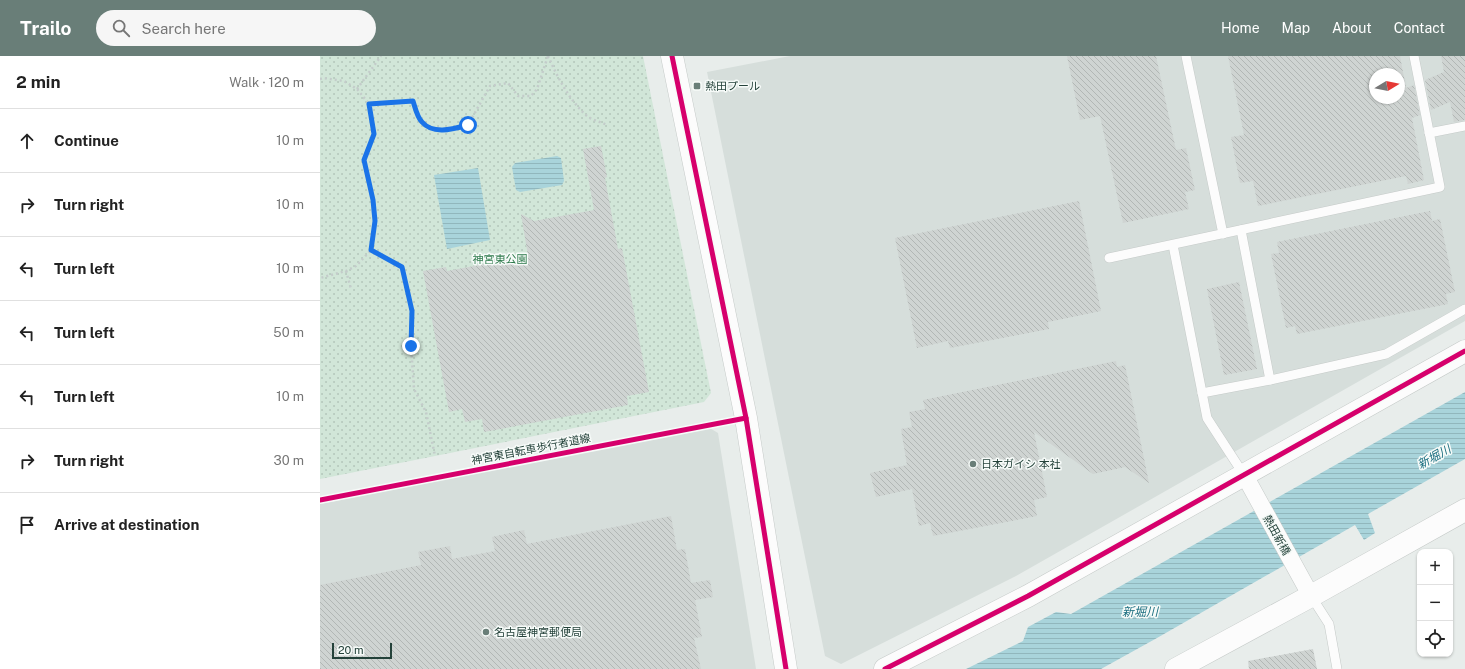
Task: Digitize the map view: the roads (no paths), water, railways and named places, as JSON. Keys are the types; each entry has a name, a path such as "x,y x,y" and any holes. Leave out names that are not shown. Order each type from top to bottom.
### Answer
{"street":[{"path":"672,56 746,418 786,669"},
{"path":"885,669 1250,484 1465,351"},
{"name":"熱田新橋","path":"1250,484 1311,596"},
{"path":"1176,669 1465,510"}],"lane":[{"path":"1186,56 1223,234"},
{"path":"1109,258 1440,186 1414,56"},
{"path":"1429,133 1465,126"},
{"path":"1241,230 1270,380"},
{"path":"1173,245 1207,418 1250,484"},
{"path":"1202,393 1270,380 1386,354 1465,309"},
{"path":"1311,596 1329,624 1337,669"}],"water":[{"path":"557,156 561,158 564,181 562,185 520,192 516,190 512,167 515,163"},
{"path":"478,168 490,240 447,249 434,175"},
{"name":"新堀川","path":"1465,392 1465,459 1368,514 1375,533 1364,540 1355,525 1101,669 966,669 1023,641 1028,627 1056,612 1071,614"}],"place":[{"name":"熱田プール","path":"697,86"},
{"name":"日本ガイシ 本社","path":"973,464"},
{"name":"名古屋神宮郵便局","path":"486,632"}],"park label":[{"name":"神宮東公園","path":"500,259"}]}
